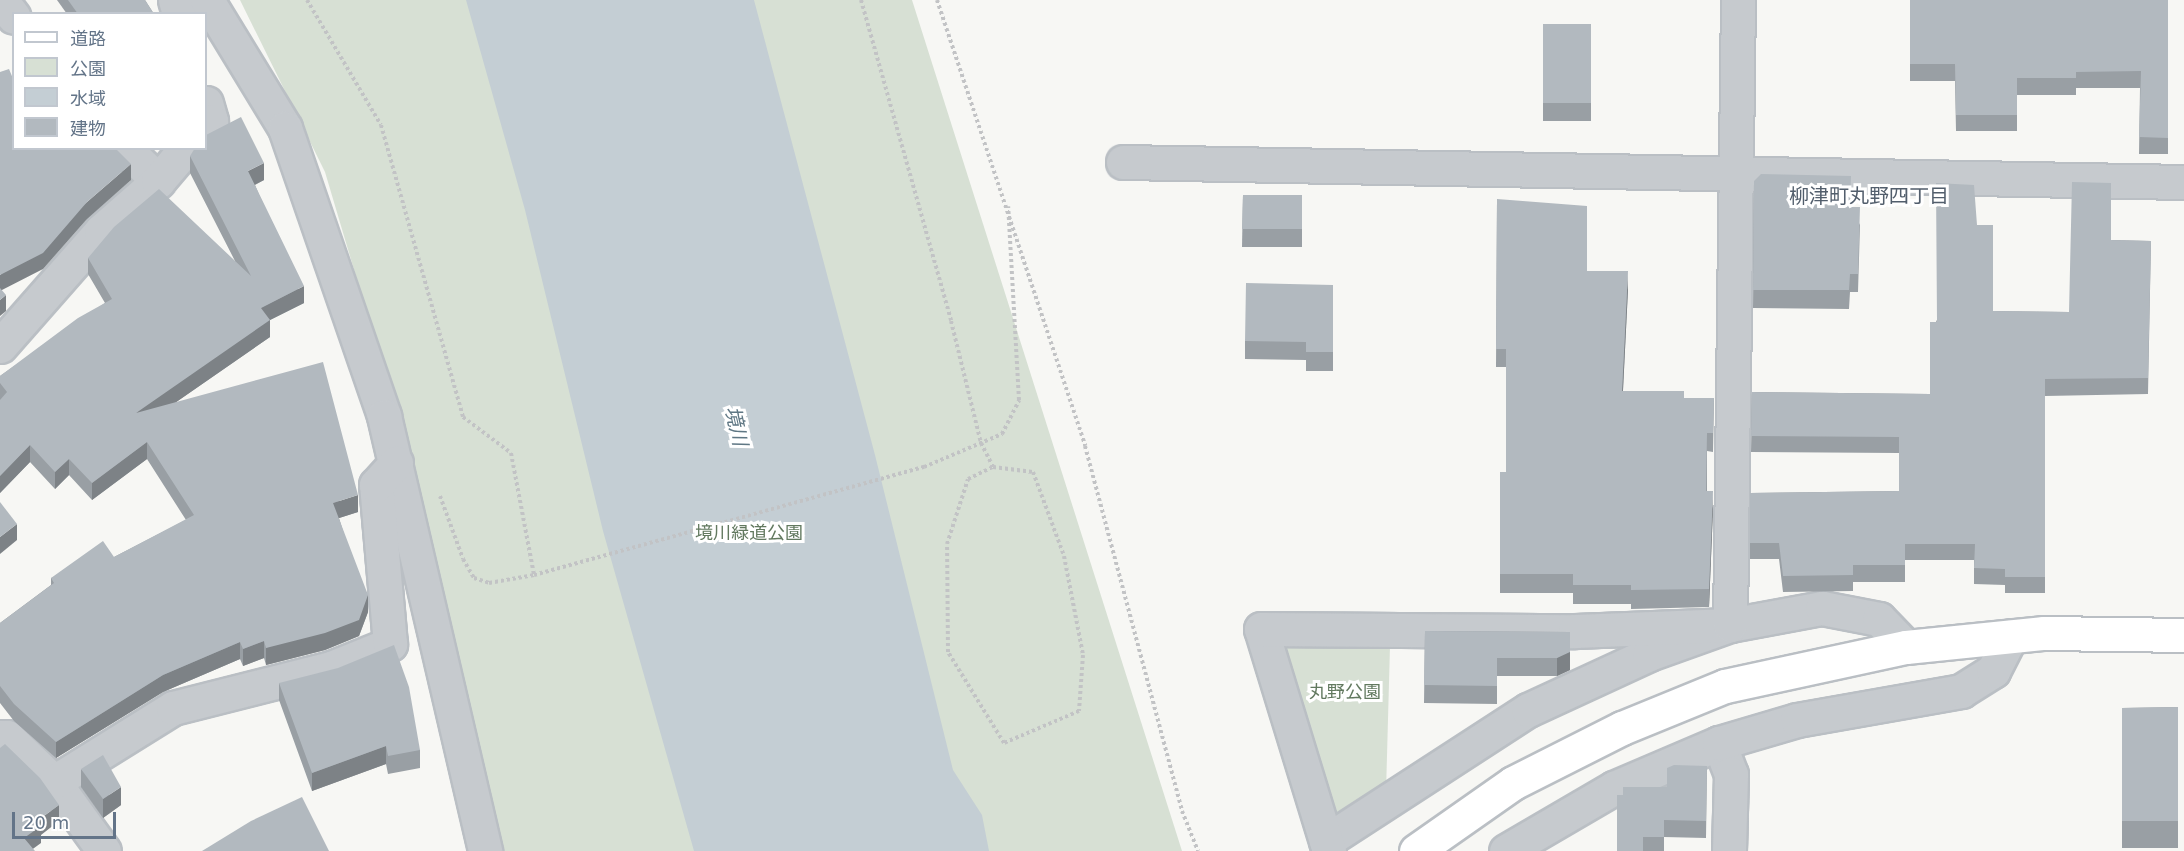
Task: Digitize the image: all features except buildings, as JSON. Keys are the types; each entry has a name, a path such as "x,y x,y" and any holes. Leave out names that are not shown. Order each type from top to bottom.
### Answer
{"street":[{"path":"1,0 12,14"},
{"path":"207,0 285,128 384,416 484,851"},
{"path":"1730,625 1738,0"},
{"path":"207,106 211,121 207,125"},
{"path":"126,150 158,181"},
{"path":"0,346 101,231 158,181 184,150"},
{"path":"1123,162 1737,176 2184,182"},
{"path":"54,782 173,708 331,668 390,644 376,485 396,463"},
{"path":"1730,625 1649,654 1528,710 1327,846 1261,629 1575,630 1730,625 1822,608 1879,619 1906,647"},
{"path":"1416,851 1513,783 1622,728 1725,686 1906,647 2044,633 2184,635"},
{"path":"1506,851 1614,788 1719,742 1797,720 1960,691 1993,671 2011,636"},
{"path":"0,737 7,737 54,782 104,851"},
{"path":"1719,742 1731,774 1729,851"}],"path":[{"path":"307,0 381,125 463,417 511,453 534,575"},
{"path":"861,0 981,443 993,467"},
{"path":"937,0 1008,206 1084,446 1182,811 1198,851"},
{"path":"440,494 463,559 474,578 489,583 534,575 579,560 924,467 1002,434 1019,400 1008,206"},
{"path":"993,467 1033,472 1064,556 1083,655 1079,711 1004,742 948,652 947,544 968,479 993,467"}],"green space":[{"name":"境川緑道公園","path":"240,0 912,0 1182,851 502,851 385,374 325,172"},
{"name":"丸野公園","path":"1390,646 1386,792 1339,826 1286,647"}],"water":[{"name":"境川","path":"466,0 754,0 875,455 953,770 982,815 989,851 694,851 603,531 525,210"}],"district":[{"name":"柳津町丸野四丁目","path":"1869,196"}]}
